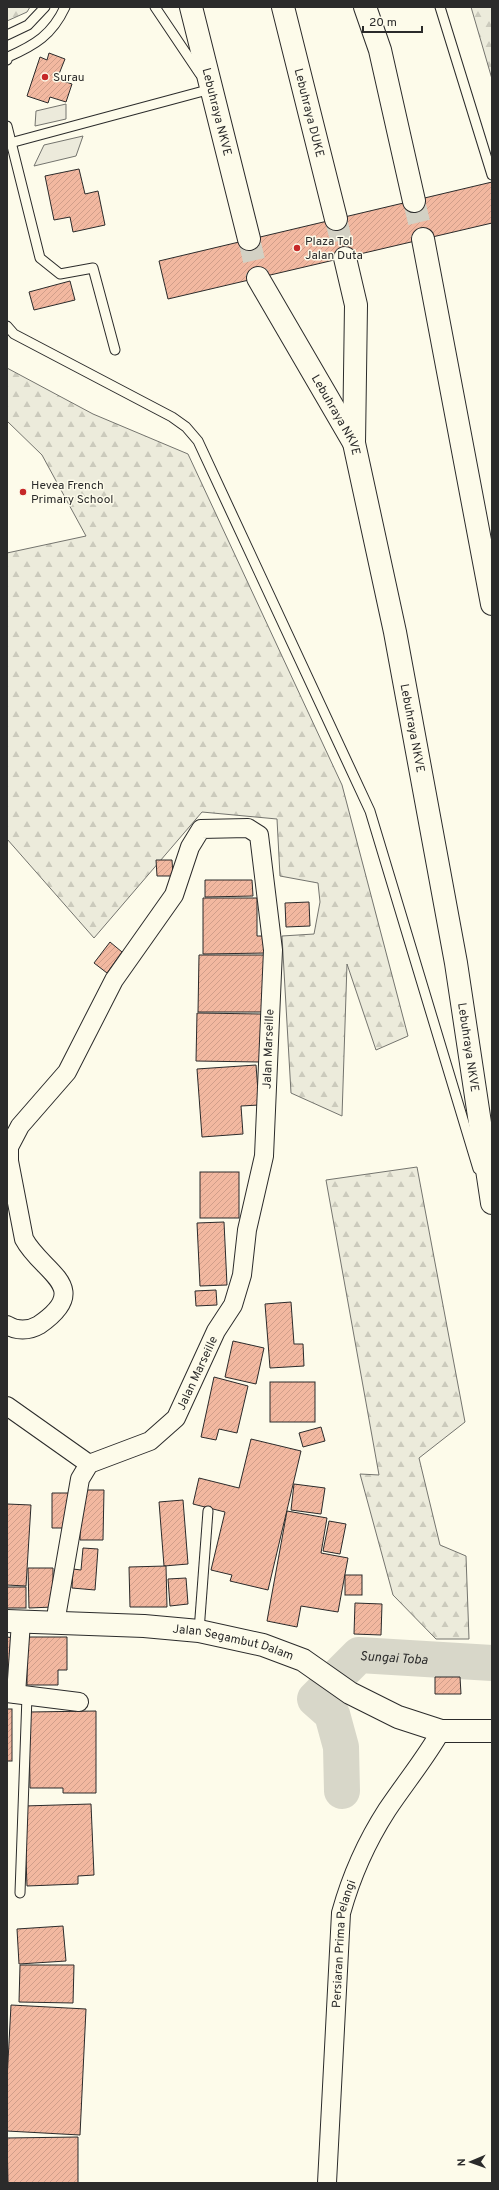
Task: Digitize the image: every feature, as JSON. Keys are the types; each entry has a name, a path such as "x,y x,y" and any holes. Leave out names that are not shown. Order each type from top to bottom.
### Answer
{"main road":[{"name":"Lebuhraya NKVE","path":"191,7 249,239"},
{"name":"Lebuhraya DUKE","path":"283,7 336,219"},
{"path":"365,7 380,50 414,201"},
{"path":"423,239 492,604"},
{"path":"345,258 356,305 354,443"},
{"name":"Lebuhraya NKVE","path":"258,278 354,443 395,632 456,963 491,1206"},
{"name":"Jalan Segambut Dalam","path":"14,1622 144,1626 199,1631 263,1645 303,1660 350,1693 398,1717 441,1731 492,1731"}],"street":[{"name":"Jalan Marseille","path":"7,1325 13,1329 22,1330 36,1326 57,1311 63,1297 62,1288 57,1275 30,1250 24,1239 9,1161 10,1147 20,1126 67,1072 114,980 174,895 190,847 201,829 248,828 259,835 272,950 264,1156 247,1230 242,1275 233,1305 216,1331 176,1418 150,1440 89,1464"},
{"path":"7,1406 89,1464 80,1479 77,1491 71,1541 55,1623"},
{"path":"14,1622 17,1694 79,1702"},
{"name":"Persiaran Prima Pelangi","path":"326,2183 341,1913 350,1880 387,1810 429,1752 441,1731"}],"lane":[{"path":"7,35 28,25 45,7"},
{"path":"7,60 8,58 35,45 57,23 65,7"},
{"path":"10,143 211,90 155,7"},
{"path":"440,7 492,175"},
{"path":"7,126 10,143 40,258 60,274 92,268 114,350"},
{"path":"7,326 14,334 172,417 186,427 198,441 370,810 491,1206"},
{"path":"199,1631 208,1510"},
{"path":"17,1694 20,1893"}],"green space":[{"path":"7,7 30,7 27,12 7,21"},
{"path":"471,7 492,7 492,79"},
{"path":"7,368 93,414 188,454 342,785 408,1036 376,1050 347,964 342,1116 291,1093 282,936 314,934 320,902 318,883 280,876 277,819 202,812 94,938 7,839 7,553 86,536 42,455 7,421"},
{"path":"417,1167 465,1422 419,1458 440,1545 466,1556 469,1639 436,1639 393,1595 360,1474 379,1475 326,1180"}],"shaded area":[{"path":"66,104 66,119 35,126 36,111"},
{"path":"83,136 76,156 34,166 44,145"}],"building":[{"name":"Surau","path":"49,53 65,59 57,79 72,84 66,102 50,97 48,103 27,96 40,57 47,60"},
{"path":"79,169 85,194 98,191 105,225 73,232 70,217 54,220 45,176"},
{"name":"Plaza Tol Jalan Duta","path":"492,182 492,223 168,299 159,261"},
{"path":"70,281 75,300 34,310 29,292"},
{"path":"156,860 172,860 173,876 157,876"},
{"path":"205,880 252,880 253,896 205,897"},
{"path":"203,898 257,898 257,936 267,936 267,953 203,954"},
{"path":"309,902 310,926 286,927 285,903"},
{"path":"110,942 122,952 107,973 94,963"},
{"path":"199,955 266,955 266,1012 198,1012"},
{"path":"197,1013 261,1014 260,1062 196,1061"},
{"path":"256,1065 259,1105 241,1106 243,1134 202,1137 197,1069"},
{"path":"200,1172 239,1172 239,1218 200,1218"},
{"path":"224,1222 227,1285 200,1286 197,1223"},
{"path":"216,1290 217,1305 196,1306 195,1291"},
{"path":"291,1302 294,1344 303,1344 304,1366 270,1368 265,1304"},
{"path":"233,1341 264,1348 256,1384 225,1377"},
{"path":"214,1377 248,1386 237,1433 219,1429 216,1440 201,1437"},
{"path":"270,1382 315,1382 315,1422 270,1422"},
{"path":"321,1427 325,1441 303,1447 299,1433"},
{"path":"251,1439 301,1451 268,1590 230,1581 232,1575 211,1570 225,1512 193,1504 199,1478 239,1488"},
{"path":"294,1484 325,1488 321,1514 291,1510"},
{"path":"81,1490 104,1490 103,1540 80,1540"},
{"path":"52,1493 71,1493 70,1528 52,1528"},
{"path":"183,1500 188,1564 164,1566 159,1502"},
{"path":"7,1504 31,1505 26,1586 7,1585"},
{"path":"287,1511 327,1518 321,1553 348,1558 338,1612 301,1606 297,1627 267,1621"},
{"path":"329,1521 346,1524 340,1554 323,1551"},
{"path":"83,1548 98,1549 95,1590 72,1588 73,1569 81,1570"},
{"path":"166,1566 167,1607 130,1607 129,1567"},
{"path":"28,1568 53,1568 53,1607 29,1608"},
{"path":"345,1575 362,1575 362,1595 345,1595"},
{"path":"186,1578 188,1604 170,1606 168,1579"},
{"path":"7,1587 26,1587 26,1608 7,1608"},
{"path":"355,1603 382,1604 381,1635 354,1634"},
{"path":"7,1637 14,1638 8,1681 7,1681"},
{"path":"27,1637 67,1637 67,1670 58,1670 58,1685 27,1685"},
{"path":"435,1677 460,1677 461,1694 435,1694"},
{"path":"7,1709 12,1709 12,1761 7,1761"},
{"path":"96,1711 96,1793 63,1793 63,1788 30,1788 29,1712"},
{"path":"91,1804 94,1875 78,1876 78,1884 27,1886 24,1806"},
{"path":"63,1926 66,1961 19,1964 17,1929"},
{"path":"20,1965 74,1965 73,2003 19,2002"},
{"path":"11,2005 86,2009 80,2135 7,2131 7,2080"},
{"path":"78,2137 78,2183 8,2183 7,2138"}],"waterway":[{"name":"Sungai Toba","path":"342,1791 341,1747 332,1714 315,1699 359,1655 492,1663"}],"tunnel":[{"path":"414,201 423,239"},
{"path":"336,219 345,258"},
{"path":"249,239 258,278"}],"place":[{"name":"Surau","path":"45,77"},
{"name":"Plaza Tol Jalan Duta","path":"297,248"},
{"name":"Hevea French Primary School","path":"23,492"}]}
